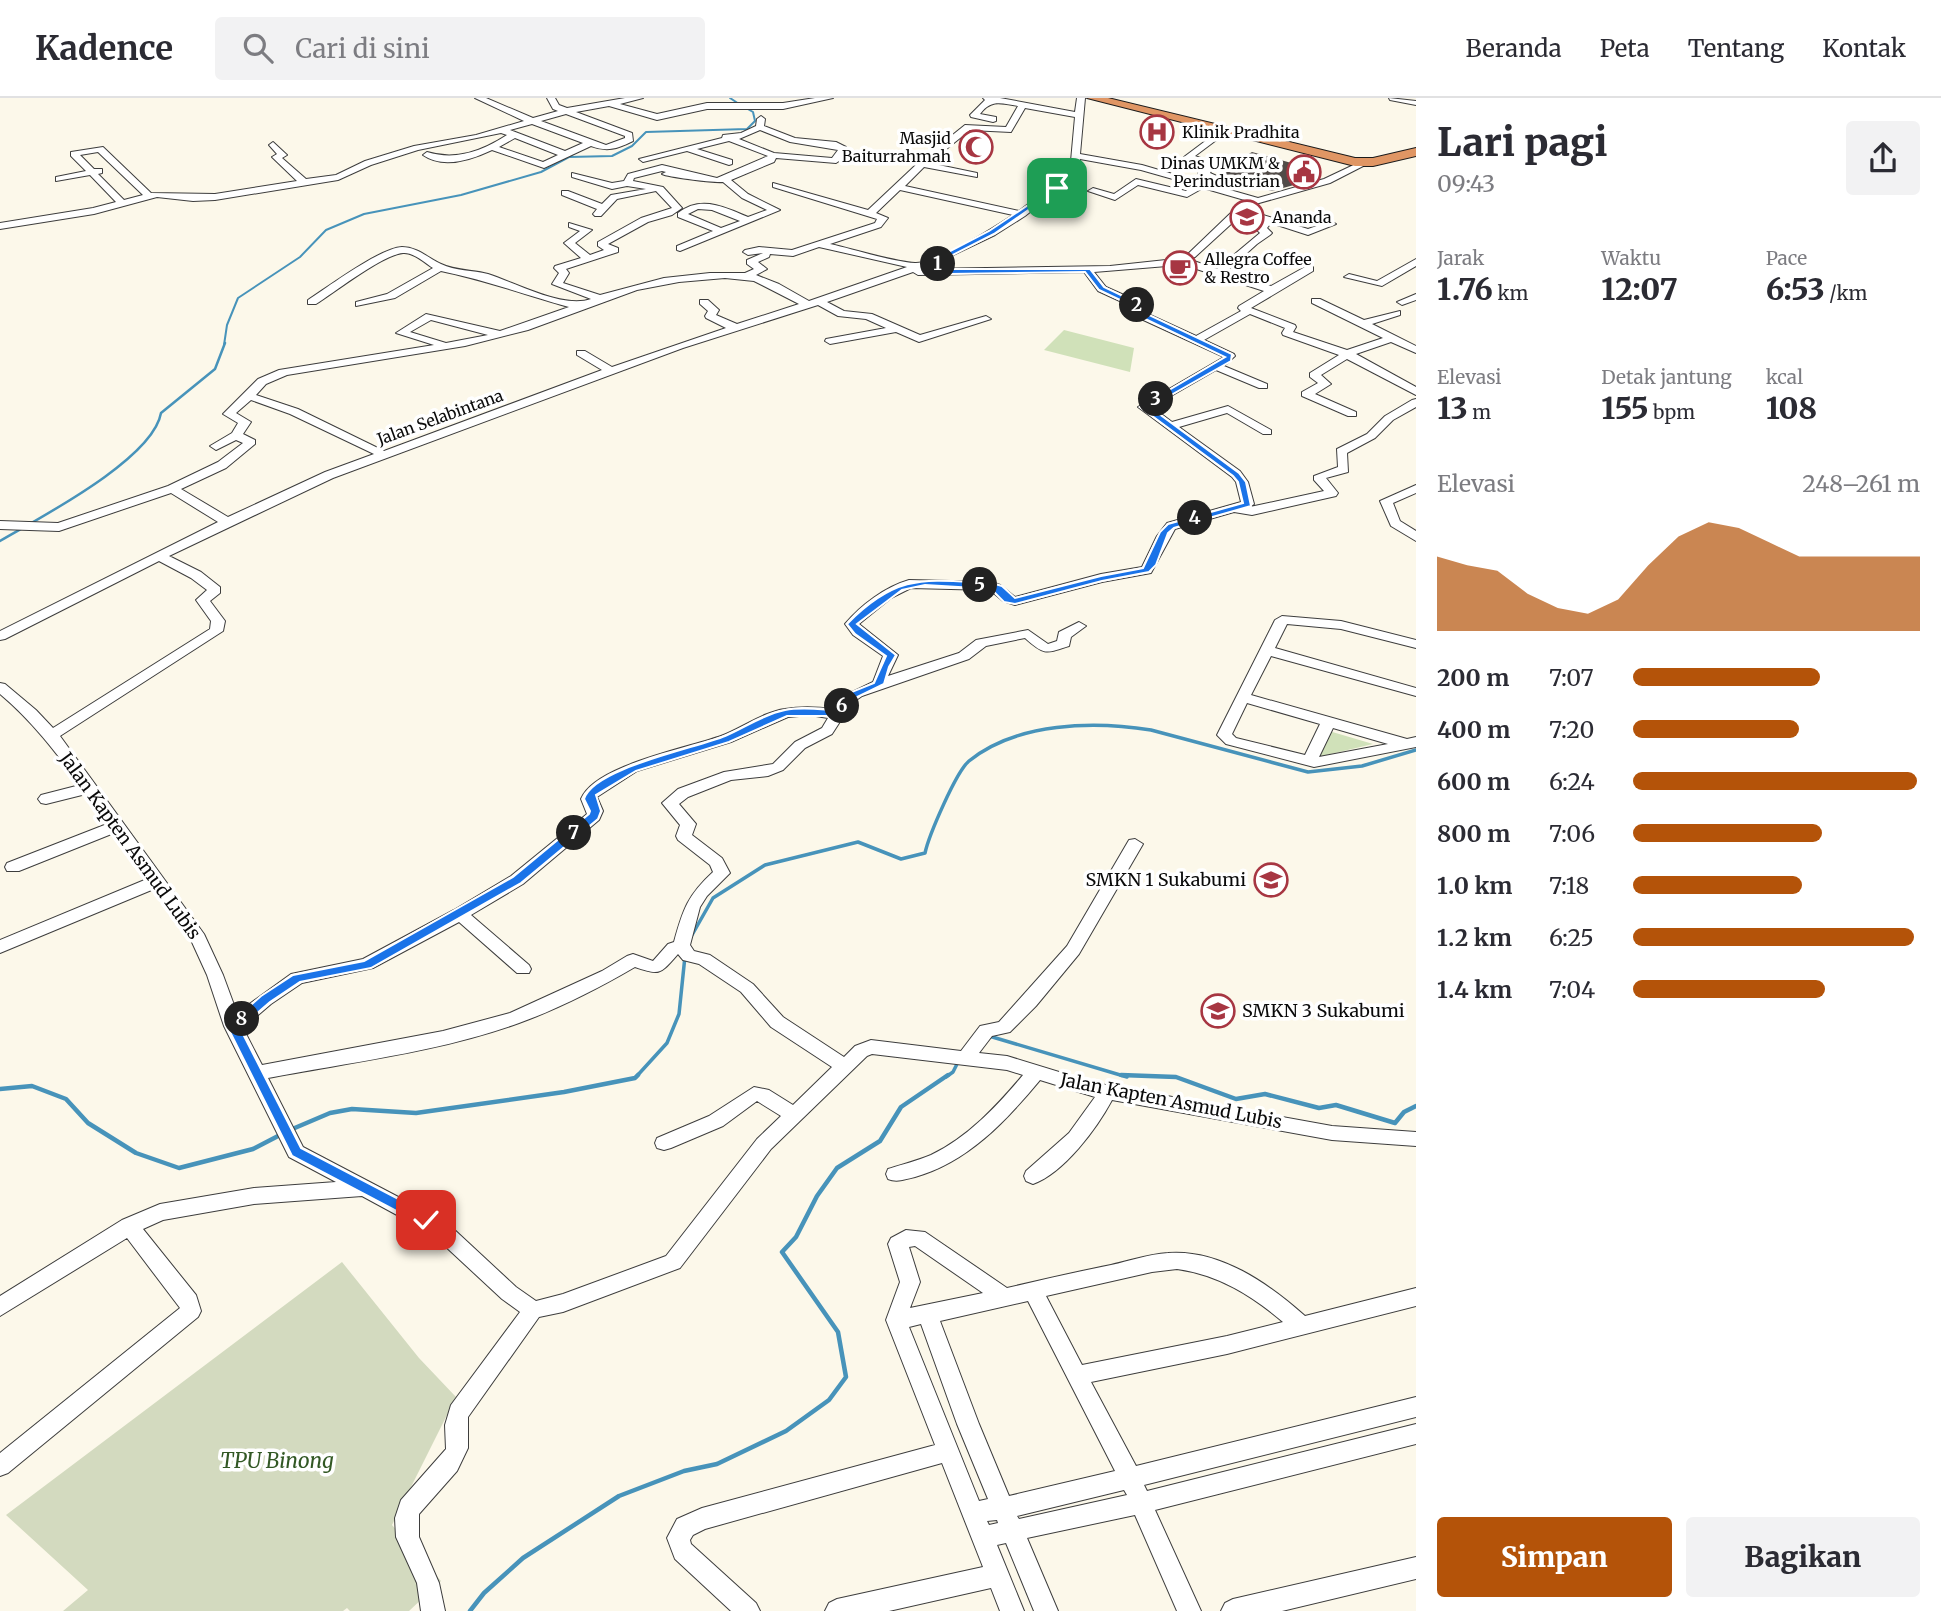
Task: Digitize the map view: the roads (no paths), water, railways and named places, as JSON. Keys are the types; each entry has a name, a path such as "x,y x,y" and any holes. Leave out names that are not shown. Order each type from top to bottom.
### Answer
{"highway":[{"path":"1078,102 1096,99 1365,163 1416,152"}],"street":[{"path":"479,98 589,143 611,148 628,141 631,136 564,110 551,102 551,98"},
{"path":"0,226 94,211 149,196 215,197 338,177 368,163 417,148 469,139 564,110 639,98"},
{"path":"743,98 763,106"},
{"path":"578,115 607,103 657,117 707,106 794,105 829,98"},
{"path":"1393,98 1416,103"},
{"path":"914,269 976,242 1022,214 1074,173 1078,102 1022,106 989,99 974,115 1015,124"},
{"path":"742,139 760,127 763,106"},
{"path":"870,215 922,164 970,126 1004,131 1015,124 1017,113 1022,106"},
{"path":"1093,191 1115,197 1136,182 1186,194 1214,177 1203,174 1211,163 1188,157 1215,138 1201,134 1207,126"},
{"path":"643,159 689,149 726,137 742,139 772,157 837,161 843,149 793,140 760,127"},
{"path":"501,130 564,154"},
{"path":"427,155 443,161 494,148 514,135"},
{"path":"494,148 542,165 589,143"},
{"path":"273,145 283,155 276,157 280,162 305,183"},
{"path":"122,203 74,154 100,149 149,196"},
{"path":"689,149 729,162"},
{"path":"1077,156 1142,168 1256,200"},
{"path":"627,183 632,175 662,168 702,181 725,179 772,157"},
{"path":"817,244 914,269 949,271 1087,270 1180,260 1192,255 1239,210 1256,200 1327,181 1365,163"},
{"path":"922,164 974,175"},
{"path":"59,179 119,167"},
{"path":"654,180 674,171"},
{"path":"575,176 612,186 627,183 660,189 676,206 676,210 643,221 636,228 601,244 616,250 586,257 559,268 564,273 556,282 601,299"},
{"path":"1069,178 1114,188"},
{"path":"680,248 775,209 746,196 725,179"},
{"path":"748,252 760,248 788,254 879,224 883,218 776,185"},
{"path":"899,187 1022,214"},
{"path":"565,193 600,211 614,197 660,189"},
{"path":"720,231 681,215 691,208 706,205 748,221"},
{"path":"1239,210 1311,232 1331,224"},
{"path":"1218,273 1267,233 1261,229 1270,219"},
{"path":"572,225 587,230 569,243 586,257"},
{"path":"312,302 394,251 413,252 440,268 487,277 503,285 579,307"},
{"path":"746,276 762,269 750,262 772,252"},
{"path":"1180,260 1272,290"},
{"path":"934,261 949,271"},
{"path":"1349,277 1378,284 1416,262"},
{"path":"360,304 391,296 440,268"},
{"name":"Jalan Selabintana","path":"0,636 227,522 329,475 611,370 914,269"},
{"path":"1308,269 1244,306 1248,311 1291,327 1287,333 1347,354 1416,392"},
{"path":"879,684 890,652 858,632 852,624 899,588 925,582 992,586 999,588 1008,600 1015,601 1101,578 1146,570 1151,565 1164,532 1171,526 1248,505 1239,478 1144,405 1230,356 1143,316 1140,306 1102,289 1087,270"},
{"path":"216,446 236,435 245,422 229,414 249,397 254,385 262,380 295,370 499,335 552,320 621,291 666,282 746,276 842,314 868,316 919,339 986,319"},
{"path":"1402,302 1416,297"},
{"path":"1316,301 1366,323 1416,350"},
{"path":"704,302 713,307 710,316 736,328"},
{"path":"1196,340 1248,311"},
{"path":"1366,323 1396,313"},
{"path":"447,346 401,333 430,316 499,335"},
{"path":"830,341 897,329"},
{"path":"1352,414 1306,393 1325,384 1314,374 1347,354 1416,336"},
{"path":"581,353 611,370"},
{"path":"1215,366 1264,386"},
{"path":"249,397 290,410 384,454"},
{"path":"1235,509 1252,511 1332,493 1320,480 1321,476 1344,469 1341,451 1371,436 1389,418 1416,402"},
{"path":"1171,426 1228,410 1267,432"},
{"path":"0,525 59,527 172,489 211,471 251,442 236,435"},
{"path":"172,489 227,522"},
{"path":"1416,489 1385,501 1395,523 1416,537"},
{"path":"51,735 216,631 218,621 203,600 215,590 195,575 159,556"},
{"path":"1412,743 1339,759 1310,761 1226,739 1224,735 1280,621 1341,625 1416,644"},
{"path":"681,946 692,906 701,892 722,873 716,862 684,836 688,824 670,803 671,800 729,775 768,771 778,767 800,745 827,732 836,714 853,695 964,656 981,643 1020,634 1028,634 1043,648 1053,649 1064,643 1064,635 1079,626"},
{"path":"1266,650 1416,692"},
{"name":"Jalan Kapten Asmud Lubis","path":"0,687 31,713 51,735 198,938 215,975 233,1026 296,1152 439,1228 509,1293 533,1310 563,1303 673,1262 764,1144 844,1066 861,1051 871,1047 1018,1065 1107,1092 1332,1133 1416,1139"},
{"path":"1241,697 1412,743"},
{"path":"233,1026 265,999 297,978 367,964 517,880 594,816 596,811 589,799 591,794 632,768 726,739 785,713 810,711 836,714"},
{"path":"1310,761 1328,722"},
{"path":"46,799 88,788"},
{"path":"13,867 116,826"},
{"path":"966,1057 986,1031 1004,1027 1023,1009 1073,950 1135,844"},
{"path":"0,947 158,881"},
{"path":"460,914 523,969"},
{"path":"681,946 689,956 704,959 747,988 777,1022 844,1066"},
{"path":"257,1073 443,1038 515,1018 565,996 633,960 656,968 674,948 681,946"},
{"path":"895,1174 940,1161 1001,1114 1036,1072"},
{"path":"1033,1176 1062,1154 1081,1135 1107,1092"},
{"path":"664,1143 716,1121 754,1094 763,1095 793,1114"},
{"path":"0,1307 129,1226 170,1209 294,1192 368,1188"},
{"path":"0,1466 191,1311 190,1301 129,1226"},
{"path":"1003,1296 927,1243 918,1238 901,1239 898,1249 908,1270 910,1282 896,1320 1012,1611"},
{"path":"896,1320 928,1315 1032,1289 1175,1261 1202,1266 1241,1279 1271,1297 1302,1326"},
{"path":"1032,1289 1130,1478 1189,1611"},
{"path":"1077,1376 1227,1345 1416,1297"},
{"path":"433,1611 428,1583 406,1536 405,1519 410,1508 454,1455 458,1442 453,1429 459,1412 533,1310"},
{"path":"928,1315 968,1424 1046,1611"},
{"path":"974,1512 1005,1508 1234,1454 1416,1407"},
{"path":"984,1537 1140,1503 1416,1434"},
{"path":"748,1611 683,1551 678,1538 685,1527 702,1519 947,1452"},
{"path":"1234,1454 1246,1477"},
{"path":"1233,1611 1416,1568"},
{"path":"837,1611 999,1575"}],"waterway":[{"path":"730,98 739,104"},
{"path":"224,345 227,325 238,298 300,257 326,230 364,214 461,195 541,172 569,157 612,156 632,146 646,132 747,129 755,121 753,112 746,108"},
{"path":"0,541 93,485 138,449 153,431 161,413 215,369 225,343"},
{"path":"692,935 713,898 765,865 858,842 901,859 925,853 944,804 957,777 969,761 1010,738 1033,732 1081,726 1151,730 1308,772 1362,766 1416,750"},
{"path":"636,1077 667,1043 679,1014 685,956"},
{"path":"989,1036 1127,1077"},
{"path":"946,1077 953,1072 958,1062"},
{"path":"470,1611 484,1593 523,1558 619,1496 684,1471 717,1464 786,1431 829,1400 846,1377 838,1332 782,1252 796,1237 817,1196 837,1168 880,1141 901,1107 948,1075"},
{"path":"1121,1075 1176,1077 1236,1099 1265,1094 1319,1108 1336,1105 1395,1123 1404,1112 1416,1106"},
{"path":"290,1130 330,1113 352,1109 416,1113 564,1092 636,1077"},
{"path":"0,1089 32,1086 66,1099 88,1123 136,1153 179,1168 253,1149 280,1135"}],"place":[{"name":"Klinik Pradhita","path":"1157,132"},
{"name":"Masjid Baiturrahmah","path":"976,147"},
{"name":"Dinas UMKM & Perindustrian","path":"1304,172"},
{"name":"Ananda","path":"1247,217"},
{"name":"Allegra Coffee & Restro","path":"1180,268"},
{"name":"SMKN 1 Sukabumi","path":"1271,880"},
{"name":"SMKN 3 Sukabumi","path":"1218,1011"}],"park label":[{"name":"TPU Binong","path":"277,1461"}]}
